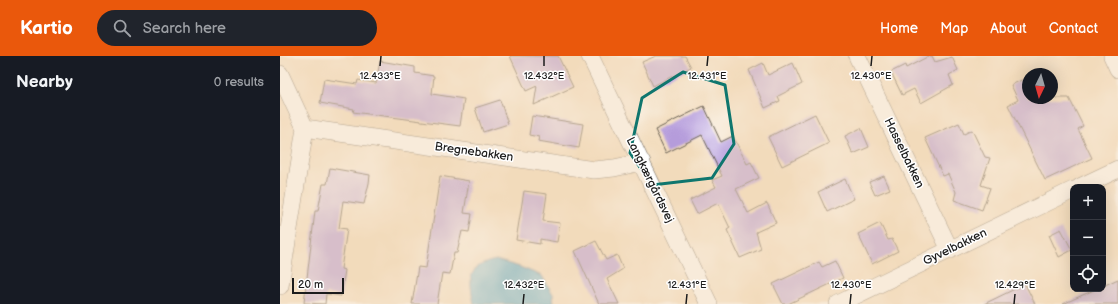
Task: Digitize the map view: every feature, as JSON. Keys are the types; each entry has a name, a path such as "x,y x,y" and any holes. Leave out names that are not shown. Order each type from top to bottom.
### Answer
{"street":[{"name":"Langkærgårdsvej","path":"590,56 709,304"},
{"name":"Hasselbakken","path":"858,56 950,250"},
{"path":"1112,56 1118,69"},
{"path":"280,74 305,128 280,286"},
{"name":"Bregnebakken","path":"305,128 594,170 614,168 642,162"},
{"path":"1086,184 1118,169"},
{"name":"Gyvelbakken","path":"838,304 1070,191"}],"highlighted area":[{"path":"683,72 725,85 734,144 712,178 652,185 630,153 642,98"}],"water":[{"path":"496,260 520,267 542,276 553,294 554,304 474,304 471,287 472,275 479,266"}],"building":[{"path":"510,56 558,56 573,87 534,105 537,86 526,91"},
{"path":"656,56 685,56 691,67 653,86 642,62"},
{"path":"929,56 932,56 935,62 952,57 958,70 949,75 953,85 921,103 914,89 902,95 891,72 905,65 906,68"},
{"path":"380,61 415,67 415,73 434,76 432,94 464,99 460,126 353,112 354,109 320,103 324,79 357,84 358,80 376,83"},
{"path":"763,63 768,75 793,63 802,84 778,96 780,101 765,108 749,70"},
{"path":"1022,80 1022,104 1058,104 1058,98 1069,98 1083,126 1078,129 1092,158 1045,180 1008,105 1018,100 1011,85"},
{"path":"500,100 508,124 483,132 475,108"},
{"path":"704,106 721,142 733,136 747,164 751,162 759,178 736,189 748,213 767,203 776,223 756,232 761,249 740,258 727,230 730,228 718,203 697,214 690,200 716,187 712,180 722,176 702,135 666,153 655,130"},
{"path":"815,114 829,143 782,166 768,137"},
{"path":"532,116 583,124 579,148 538,141 539,137 529,135"},
{"path":"959,123 964,134 972,130 985,157 990,158 981,185 990,188 982,210 954,200 956,192 948,174 943,176 925,138"},
{"path":"861,128 869,147 853,154 845,136"},
{"path":"330,168 370,175 369,183 364,204 343,201 339,228 347,229 341,269 345,270 341,296 326,294 325,304 304,303 315,211 318,211 323,184 327,184"},
{"path":"440,176 469,181 464,213 472,214 469,232 462,231 457,253 454,253 450,274 442,273 437,304 412,304 418,267 426,268"},
{"path":"884,176 890,189 875,195 869,182"},
{"path":"845,179 854,199 827,212 818,192"},
{"path":"524,191 547,194 543,221 560,223 557,242 540,239 540,244 516,240"},
{"path":"880,223 888,240 892,239 898,251 872,264 858,234"},
{"path":"1061,229 1070,246 1070,251 1059,257 1049,235"},
{"path":"596,241 606,260 617,255 623,269 607,279 619,304 599,304 575,251"},
{"path":"835,261 843,278 788,304 783,304 773,284 819,262 822,267"},
{"path":"1118,279 1118,304 1063,304 1089,292 1106,292 1106,285"},
{"path":"1025,284 1035,304 984,304"}]}
